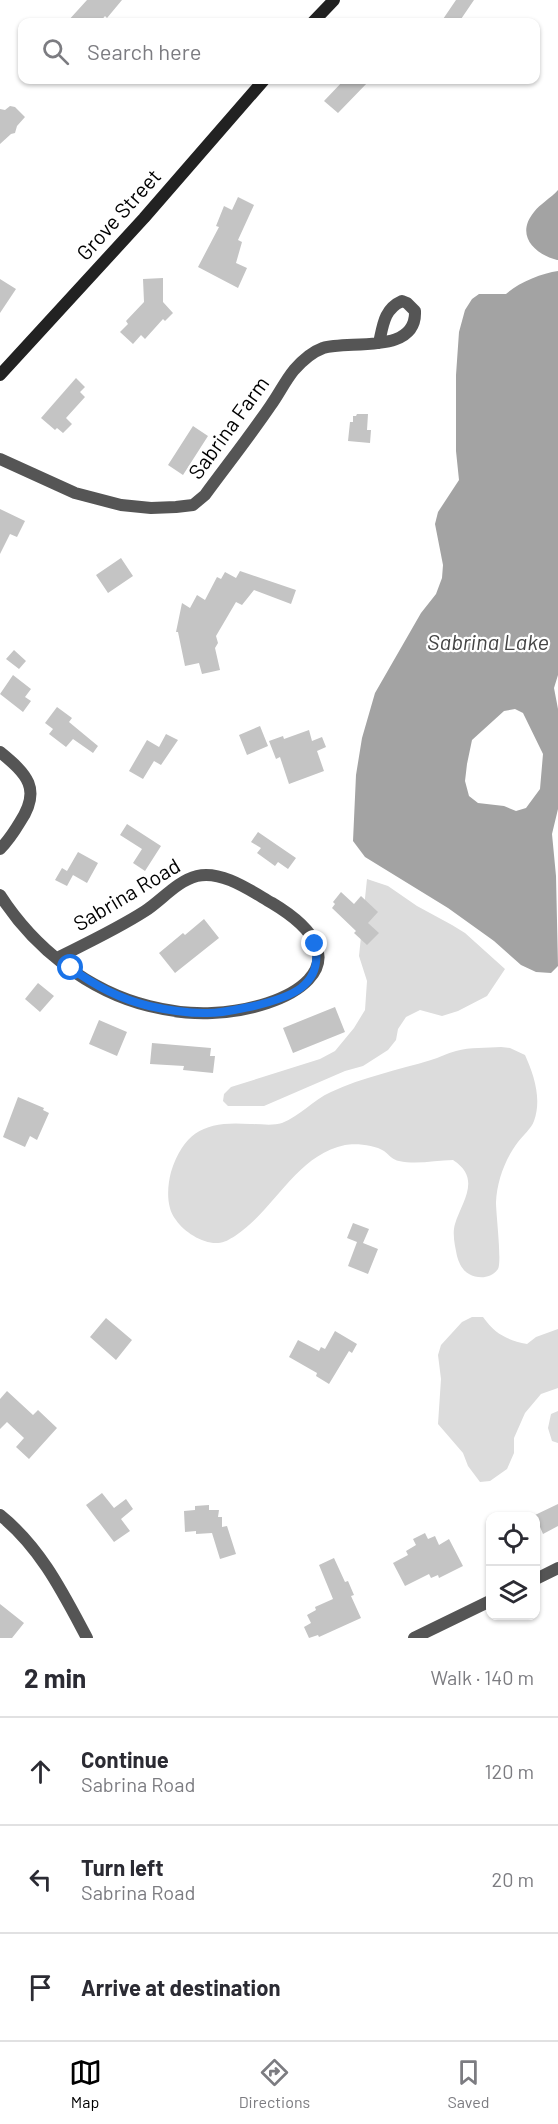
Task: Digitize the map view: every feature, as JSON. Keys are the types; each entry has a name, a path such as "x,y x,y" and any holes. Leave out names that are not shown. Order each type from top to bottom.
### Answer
{"street":[{"path":"317,18 334,0"},
{"name":"Grove Street","path":"0,375 146,216 261,84"},
{"name":"Sabrina Farm","path":"0,459 75,493 121,505 151,508 193,505 205,495 294,370 307,357 323,348 379,343"},
{"path":"0,752 24,775 31,786 27,811 0,849"},
{"name":"Sabrina Road","path":"0,895 26,932 57,958 93,983 117,995 149,1006 205,1013 259,1005 280,999 292,994 313,976 318,955 311,935 296,920 257,894 209,874 186,880 140,915 57,958"},
{"path":"0,1515 36,1550 59,1586 87,1638"},
{"path":"540,1577 558,1568"},
{"path":"414,1638 486,1603"}],"shaded area":[{"path":"367,879 388,886 417,906 465,933 505,969 487,996 458,1011 442,1016 420,1010 406,1017 398,1029 396,1040 388,1050 363,1066 345,1071 264,1106 228,1106 223,1101 224,1094 231,1087 320,1059 335,1051 354,1028 365,1010 367,981 359,956"},
{"path":"510,1048 525,1055 534,1079 537,1104 533,1124 513,1149 500,1178 496,1202 499,1265 492,1275 476,1277 469,1274 458,1259 454,1228 465,1199 468,1183 467,1175 462,1167 453,1160 399,1161 380,1149 360,1144 345,1145 328,1151 299,1172 249,1225 227,1241 220,1243 206,1242 194,1236 179,1224 170,1210 168,1197 171,1172 183,1146 200,1131 222,1124 271,1125 282,1123 324,1095 355,1082 456,1051"},
{"path":"472,1317 483,1317 502,1335 527,1344 536,1337 558,1329 558,1388 541,1394 525,1413 514,1438 514,1453 507,1469 490,1481 480,1482 468,1466 463,1453 438,1424 441,1379 438,1355 441,1345 462,1322"},
{"path":"558,1411 558,1443 552,1441 548,1428 551,1414"}],"water":[{"path":"558,190 557,260 535,248 527,236 526,228 539,206"},
{"name":"Sabrina Lake","path":"558,271 558,675 554,688 558,709 558,809 552,834 556,876 558,966 551,973 536,972 521,965 494,941 448,908 365,857 353,841 356,775 362,738 375,693 421,613 436,594 442,578 443,565 435,524 438,512 459,480 456,451 456,375 459,332 465,310 472,299 479,294 506,294 524,282","holes":["515,709 523,713 543,754 540,789 526,808 516,811 504,806 478,803 469,796 465,781 472,740 504,711"]}],"building":[{"path":"87,0 122,0 107,18 105,16 103,18 71,18"},
{"path":"456,0 474,0 462,18 444,18"},
{"path":"340,84 366,84 338,113 324,101"},
{"path":"10,106 15,107 25,117 17,126 15,133 0,144 0,109 5,110"},
{"path":"238,197 254,205 238,240 242,242 236,263 247,268 238,288 198,267 219,227 216,226 224,206 232,210"},
{"path":"163,278 163,302 173,313 165,321 163,319 145,339 141,335 133,344 120,332 128,324 126,321 144,302 143,279"},
{"path":"0,279 16,289 0,313"},
{"path":"76,378 85,387 80,392 85,397 66,418 72,424 63,433 57,428 55,430 41,418"},
{"path":"368,414 367,430 371,430 370,443 348,441 350,422 353,422 353,416"},
{"path":"193,426 208,436 183,475 168,465"},
{"path":"0,509 25,521 17,537 10,534 0,554"},
{"path":"121,558 133,576 108,593 96,575"},
{"path":"240,571 296,590 291,604 254,590 242,605 236,602 216,636 218,643 215,648 220,670 202,674 199,663 185,666 178,632 176,632 182,603 190,608 197,595 205,600 217,577 221,579 225,572 236,578"},
{"path":"14,650 26,661 19,669 6,659"},
{"path":"13,675 31,689 25,697 31,701 23,712 0,694"},
{"path":"57,707 72,718 69,722 98,746 93,753 73,739 66,747 49,734 53,729 45,723"},
{"path":"260,726 268,746 247,755 239,735"},
{"path":"309,730 312,741 322,737 326,747 317,751 324,771 289,784 280,757 276,759 269,741 283,736 284,739"},
{"path":"166,734 178,740 161,765 154,761 143,779 129,771 147,740 159,747"},
{"path":"127,824 161,846 145,871 133,863 142,849 120,835"},
{"path":"258,832 296,858 288,869 278,862 275,866 257,853 261,848 251,842"},
{"path":"78,852 98,863 87,883 73,875 67,886 55,880 62,868 67,871"},
{"path":"341,892 354,904 361,896 378,912 368,923 379,933 367,945 332,908 335,904 333,902"},
{"path":"204,919 219,938 175,973 159,953"},
{"path":"38,983 54,996 40,1012 25,999"},
{"path":"335,1007 345,1032 293,1053 283,1028"},
{"path":"99,1020 127,1032 117,1056 89,1044"},
{"path":"152,1043 211,1048 210,1056 215,1056 213,1073 183,1070 184,1066 150,1064"},
{"path":"18,1097 44,1108 43,1110 49,1113 37,1140 30,1136 25,1147 3,1137"},
{"path":"353,1223 369,1229 363,1243 378,1249 368,1274 348,1266 357,1242 347,1238"},
{"path":"106,1318 132,1340 116,1360 90,1337"},
{"path":"335,1331 357,1344 352,1353 349,1351 329,1384 316,1376 317,1373 289,1357 298,1340 319,1351 321,1347 325,1349"},
{"path":"7,1391 33,1415 38,1410 57,1428 29,1459 16,1447 24,1438 7,1422 0,1429 0,1399"},
{"path":"102,1493 114,1508 126,1499 133,1509 121,1519 130,1531 114,1542 86,1505"},
{"path":"558,1504 558,1526 543,1534 540,1527 540,1513"},
{"path":"209,1505 209,1510 219,1510 218,1517 222,1517 222,1527 227,1526 236,1554 220,1559 212,1533 185,1532 184,1511 195,1510 195,1506"},
{"path":"425,1533 428,1539 435,1536 439,1545 449,1539 463,1566 439,1578 438,1575 431,1578 429,1574 405,1586 393,1563 408,1555 406,1551 416,1545 413,1539"},
{"path":"334,1558 345,1582 348,1581 354,1595 351,1596 361,1618 319,1637 318,1635 309,1638 304,1627 311,1623 307,1615 316,1610 315,1607 333,1599 319,1565"},
{"path":"0,1604 24,1623 12,1638 0,1638"}],"route":[{"path":"71,968 100,988 133,1001 172,1010 215,1013 241,1009 292,994 313,976 318,955 315,944"}]}
